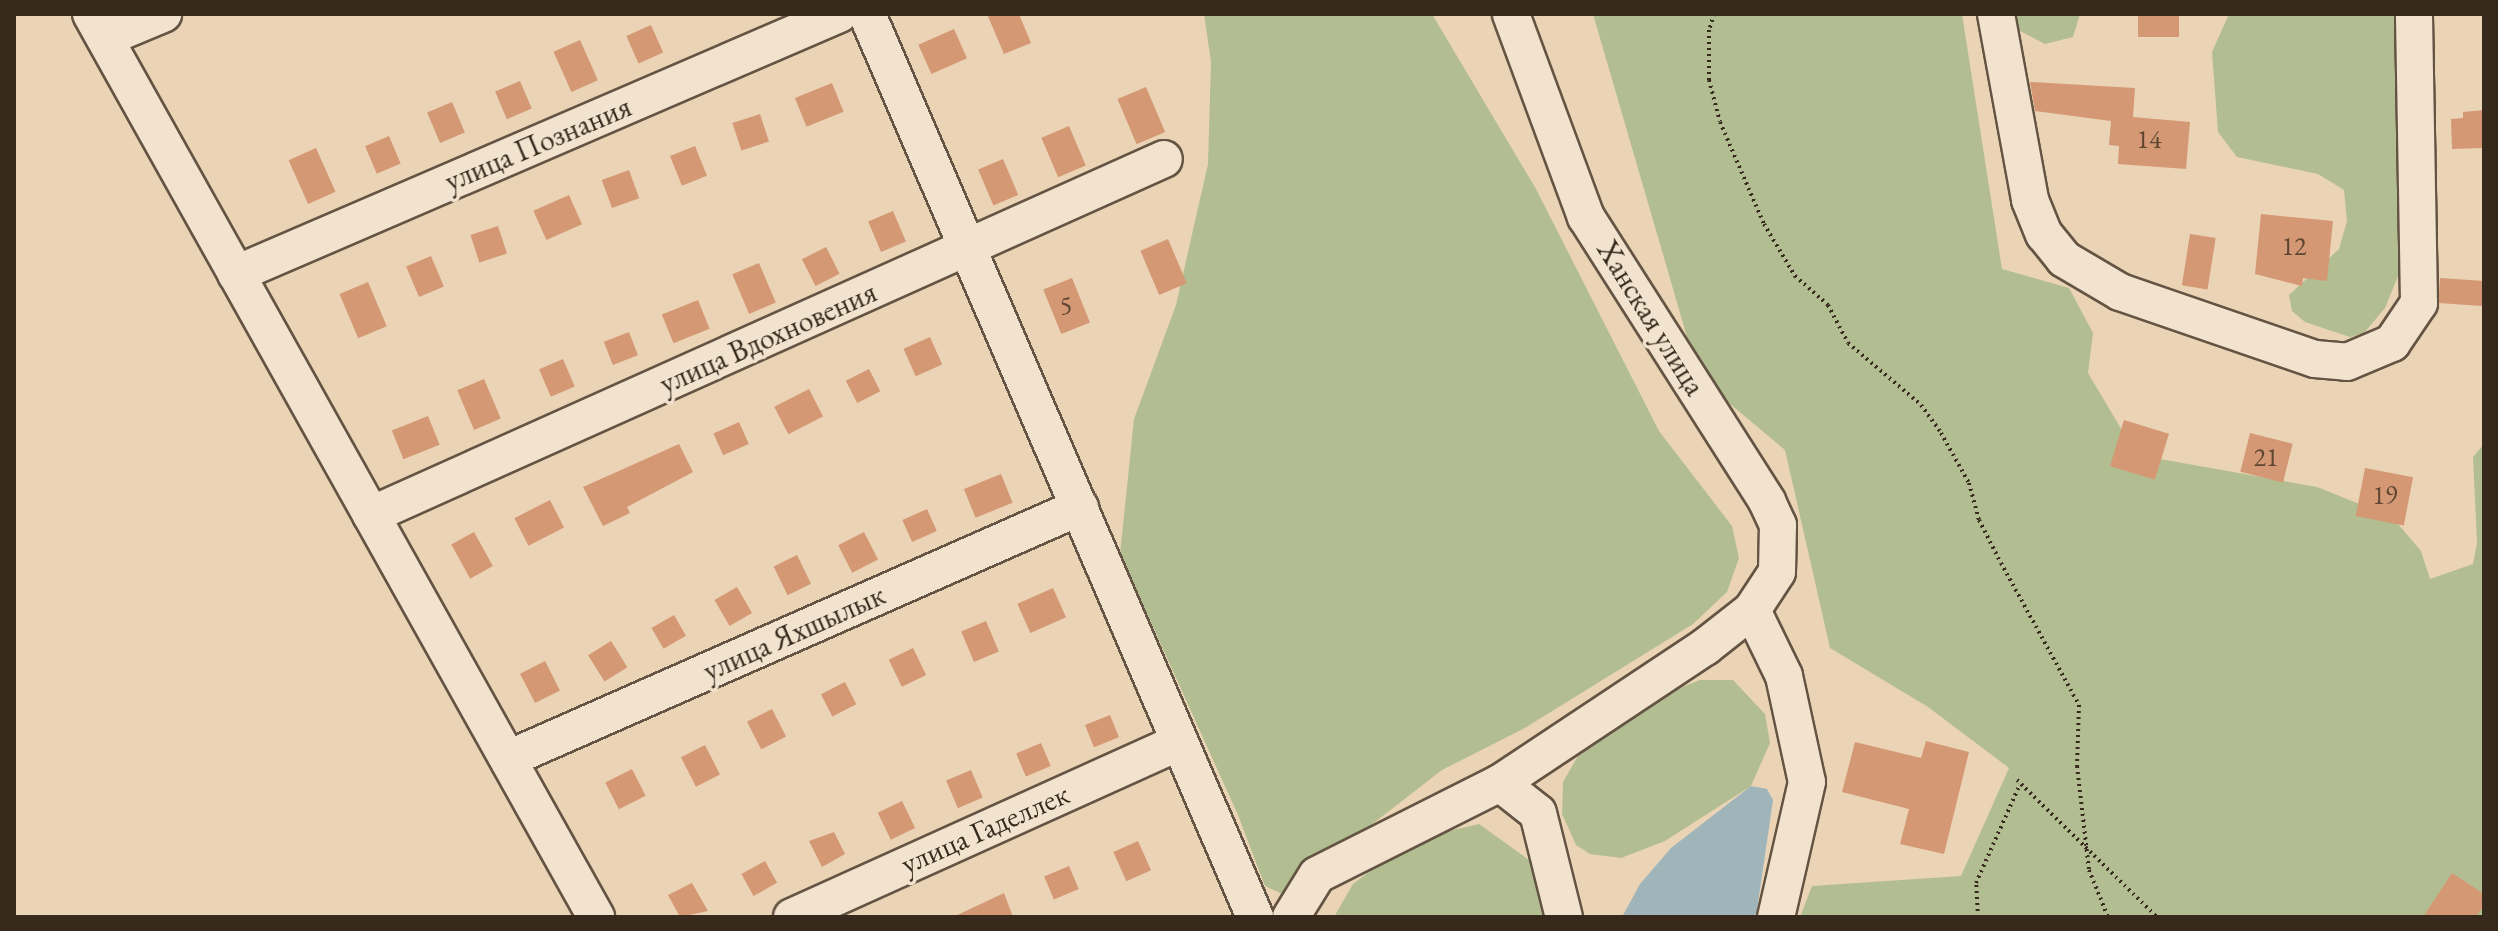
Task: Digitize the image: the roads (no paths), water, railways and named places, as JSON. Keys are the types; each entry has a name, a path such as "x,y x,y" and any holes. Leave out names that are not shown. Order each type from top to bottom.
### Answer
{"street":[{"path":"163,14 98,26 596,917"},
{"name":"улица Познания","path":"236,274 839,14"},
{"path":"867,14 971,248 1255,917"},
{"name":"Ханская улица","path":"1511,14 1586,217 1778,525 1777,572 1752,610"},
{"path":"1996,14 2030,200 2044,234 2064,259 2120,292 2315,359 2347,362 2392,343 2419,303 2414,14"},
{"name":"улица Вдохновения","path":"371,515 1164,159"},
{"name":"улица Яхшылык","path":"508,759 1080,507"},
{"path":"1291,917 1317,875 1500,783 1752,610 1784,676 1807,782 1776,917"},
{"name":"улица Гаделлек","path":"792,917 1179,742"},
{"path":"1500,783 1538,813 1564,917"}],"water":[{"path":"1751,786 1767,789 1773,800 1756,917 1622,917 1640,884 1671,848"}]}
